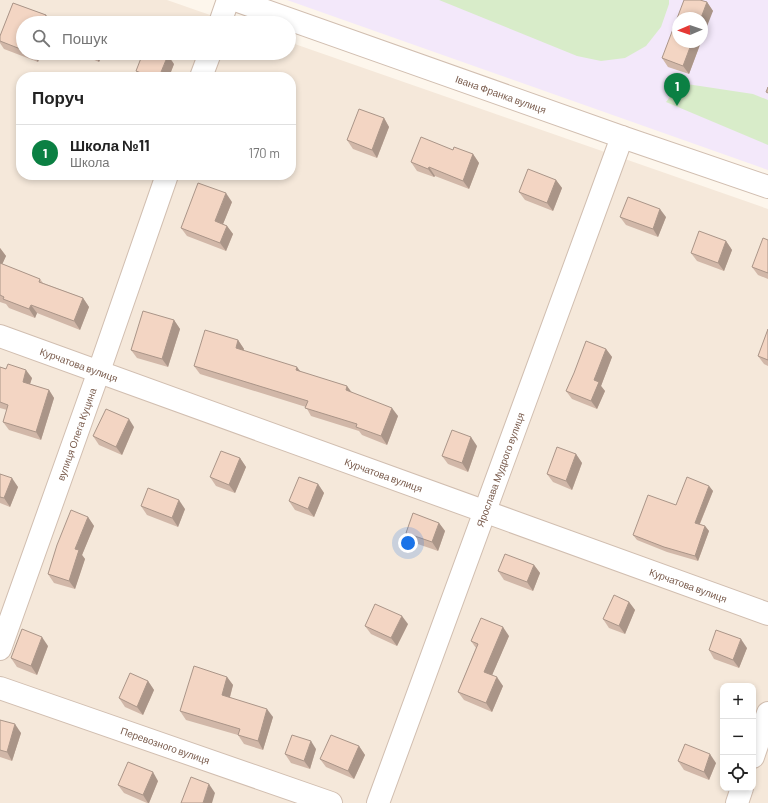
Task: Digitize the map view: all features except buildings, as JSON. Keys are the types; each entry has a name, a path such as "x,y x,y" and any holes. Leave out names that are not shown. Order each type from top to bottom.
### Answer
{"street":[{"path":"222,16 228,0"},
{"name":"Івана Франка вулиця","path":"235,0 280,16"},
{"name":"Івана Франка вулиця","path":"296,22 768,187"},
{"path":"203,72 207,60"},
{"name":"Ярослава Мудрого вулиця","path":"378,803 622,137"},
{"name":"вулиця Олега Куцина","path":"0,648 165,180"},
{"name":"Курчатова вулиця","path":"0,336 768,614"},
{"name":"Перевозного вулиця","path":"0,688 331,803"},
{"path":"754,755 768,714"},
{"path":"737,803 741,791"}],"shaded area":[{"path":"0,0 167,0 213,16 16,16 16,60 296,60 296,44 768,209 768,803 0,803"},
{"path":"287,0 768,0 768,170"}],"green space":[{"path":"439,0 669,0 669,4 661,27 646,46 625,58 601,61 577,56"},
{"path":"680,83 753,94 768,100 768,145 666,102"}],"place":[{"name":"Школа №11","path":"677,106"}]}
